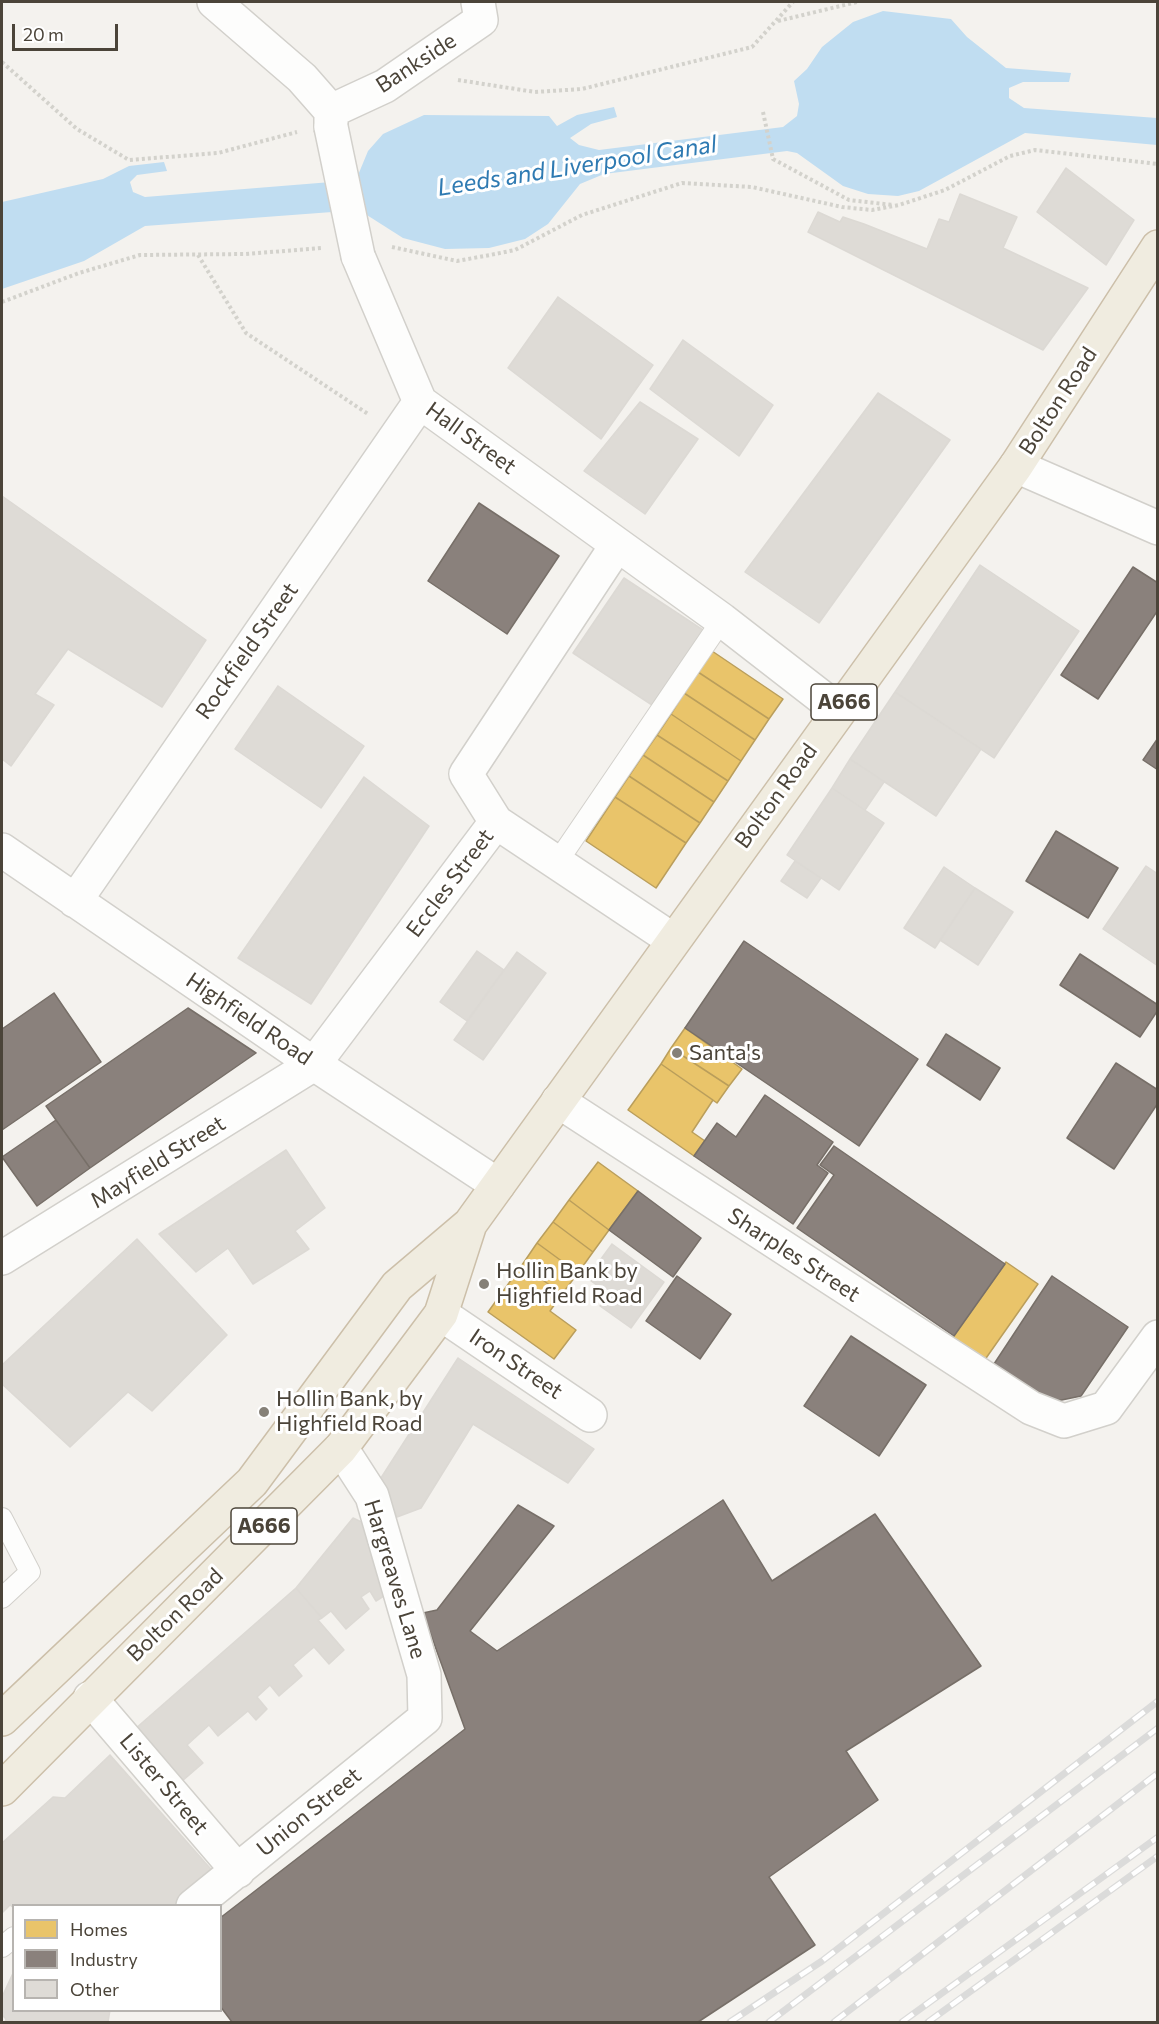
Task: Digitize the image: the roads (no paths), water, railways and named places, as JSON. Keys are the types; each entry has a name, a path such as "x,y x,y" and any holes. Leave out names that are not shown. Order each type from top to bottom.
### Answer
{"highway":[{"name":"Bolton Road","path":"2,1719 252,1482 397,1286 470,1224 838,710 1016,466 1158,247"},
{"name":"Bolton Road","path":"2,1789 341,1448 441,1314 470,1224"}],"street":[{"name":"Hall Street","path":"214,2 302,78 331,119 345,252 420,402 722,620 838,710"},
{"name":"Bankside","path":"331,119 385,86 481,20 478,2"},
{"name":"Rockfield Street","path":"75,901 420,402"},
{"path":"1016,466 1158,528"},
{"name":"Eccles Street","path":"314,1064 496,822 466,774 617,545"},
{"path":"496,822 558,861 673,940"},
{"name":"Highfield Road","path":"2,850 314,1064 498,1185"},
{"name":"Mayfield Street","path":"2,1258 314,1064"},
{"name":"Sharples Street","path":"558,1101 1031,1408 1064,1421 1106,1408 1158,1337"},
{"name":"Iron Street","path":"441,1314 590,1414"},
{"name":"Hargreaves Lane","path":"341,1448 372,1496 424,1675 425,1718"},
{"name":"Lister Street","path":"90,1698 238,1871"},
{"name":"Union Street","path":"194,1904 425,1718"}],"lane":[{"path":"558,861 722,620"},
{"path":"2,1518 30,1572 2,1598"}],"water":[{"name":"Leeds and Liverpool Canal","path":"883,11 951,19 967,37 1006,68 1071,73 1069,82 1023,82 1009,88 1009,98 1024,108 1157,118 1157,145 1025,133 919,191 898,196 868,194 843,186 797,153 787,151 604,174 580,184 548,224 525,239 489,248 445,249 403,238 359,210 145,226 84,261 2,289 2,202 103,179 129,166 164,162 167,171 137,175 130,182 133,192 145,197 356,180 368,151 383,134 424,115 549,116 557,126 577,115 614,107 617,117 591,124 570,138 579,145 599,150 783,127 797,116 799,104 794,81 807,69 822,47 853,22"}],"railway":[{"path":"730,2022 822,1961 1158,1701"},
{"path":"769,2022 1158,1728"},
{"path":"834,2022 1158,1773"},
{"path":"902,2022 1158,1837"},
{"path":"928,2022 1158,1856"}],"place":[{"name":"Santa's","path":"677,1053"},
{"name":"Hollin Bank by Highfield Road","path":"484,1284"},
{"name":"Hollin Bank, by Highfield Road","path":"264,1412"}]}
